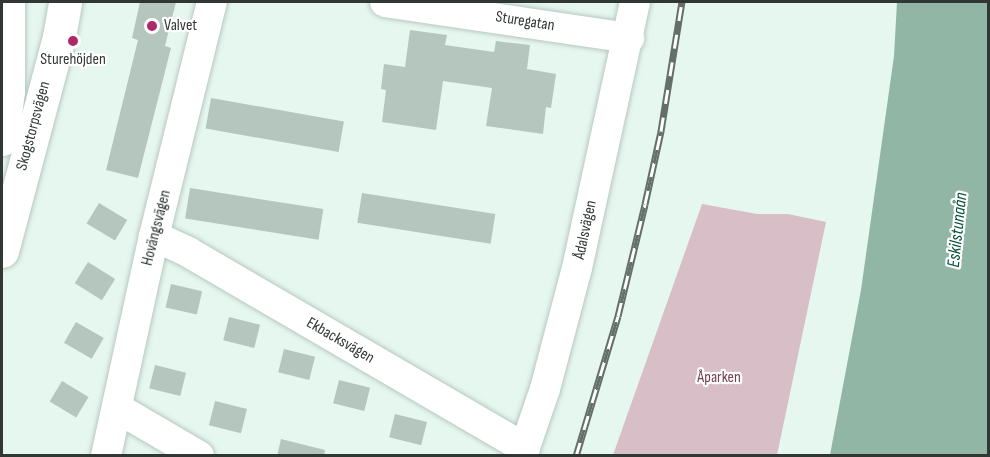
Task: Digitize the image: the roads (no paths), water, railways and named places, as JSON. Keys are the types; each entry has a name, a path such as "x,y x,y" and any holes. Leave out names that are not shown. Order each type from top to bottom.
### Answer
{"main road":[{"name":"Skogstorpsvägen","path":"2,139 8,91 8,2"},
{"name":"Skogstorpsvägen","path":"2,251 59,38 65,2"}],"street":[{"name":"Hovängsvägen","path":"106,456 154,236 212,2"},
{"name":"Sturegatan","path":"385,2 629,38"},
{"name":"Ådalsvägen","path":"523,452 545,389 578,268 635,2"},
{"name":"Ekbacksvägen","path":"154,236 188,252 523,452"},
{"path":"117,408 199,456"}],"water":[{"name":"Eskilstunaån","path":"897,2 988,2 988,455 830,455 861,290 894,56"}],"railway":[{"path":"576,456 618,316 645,204 661,131 682,2"}],"place":[{"name":"Valvet","path":"152,26"},
{"name":"Sturehöjden","path":"73,41"}],"park label":[{"name":"Åparken","path":"719,378"}]}
